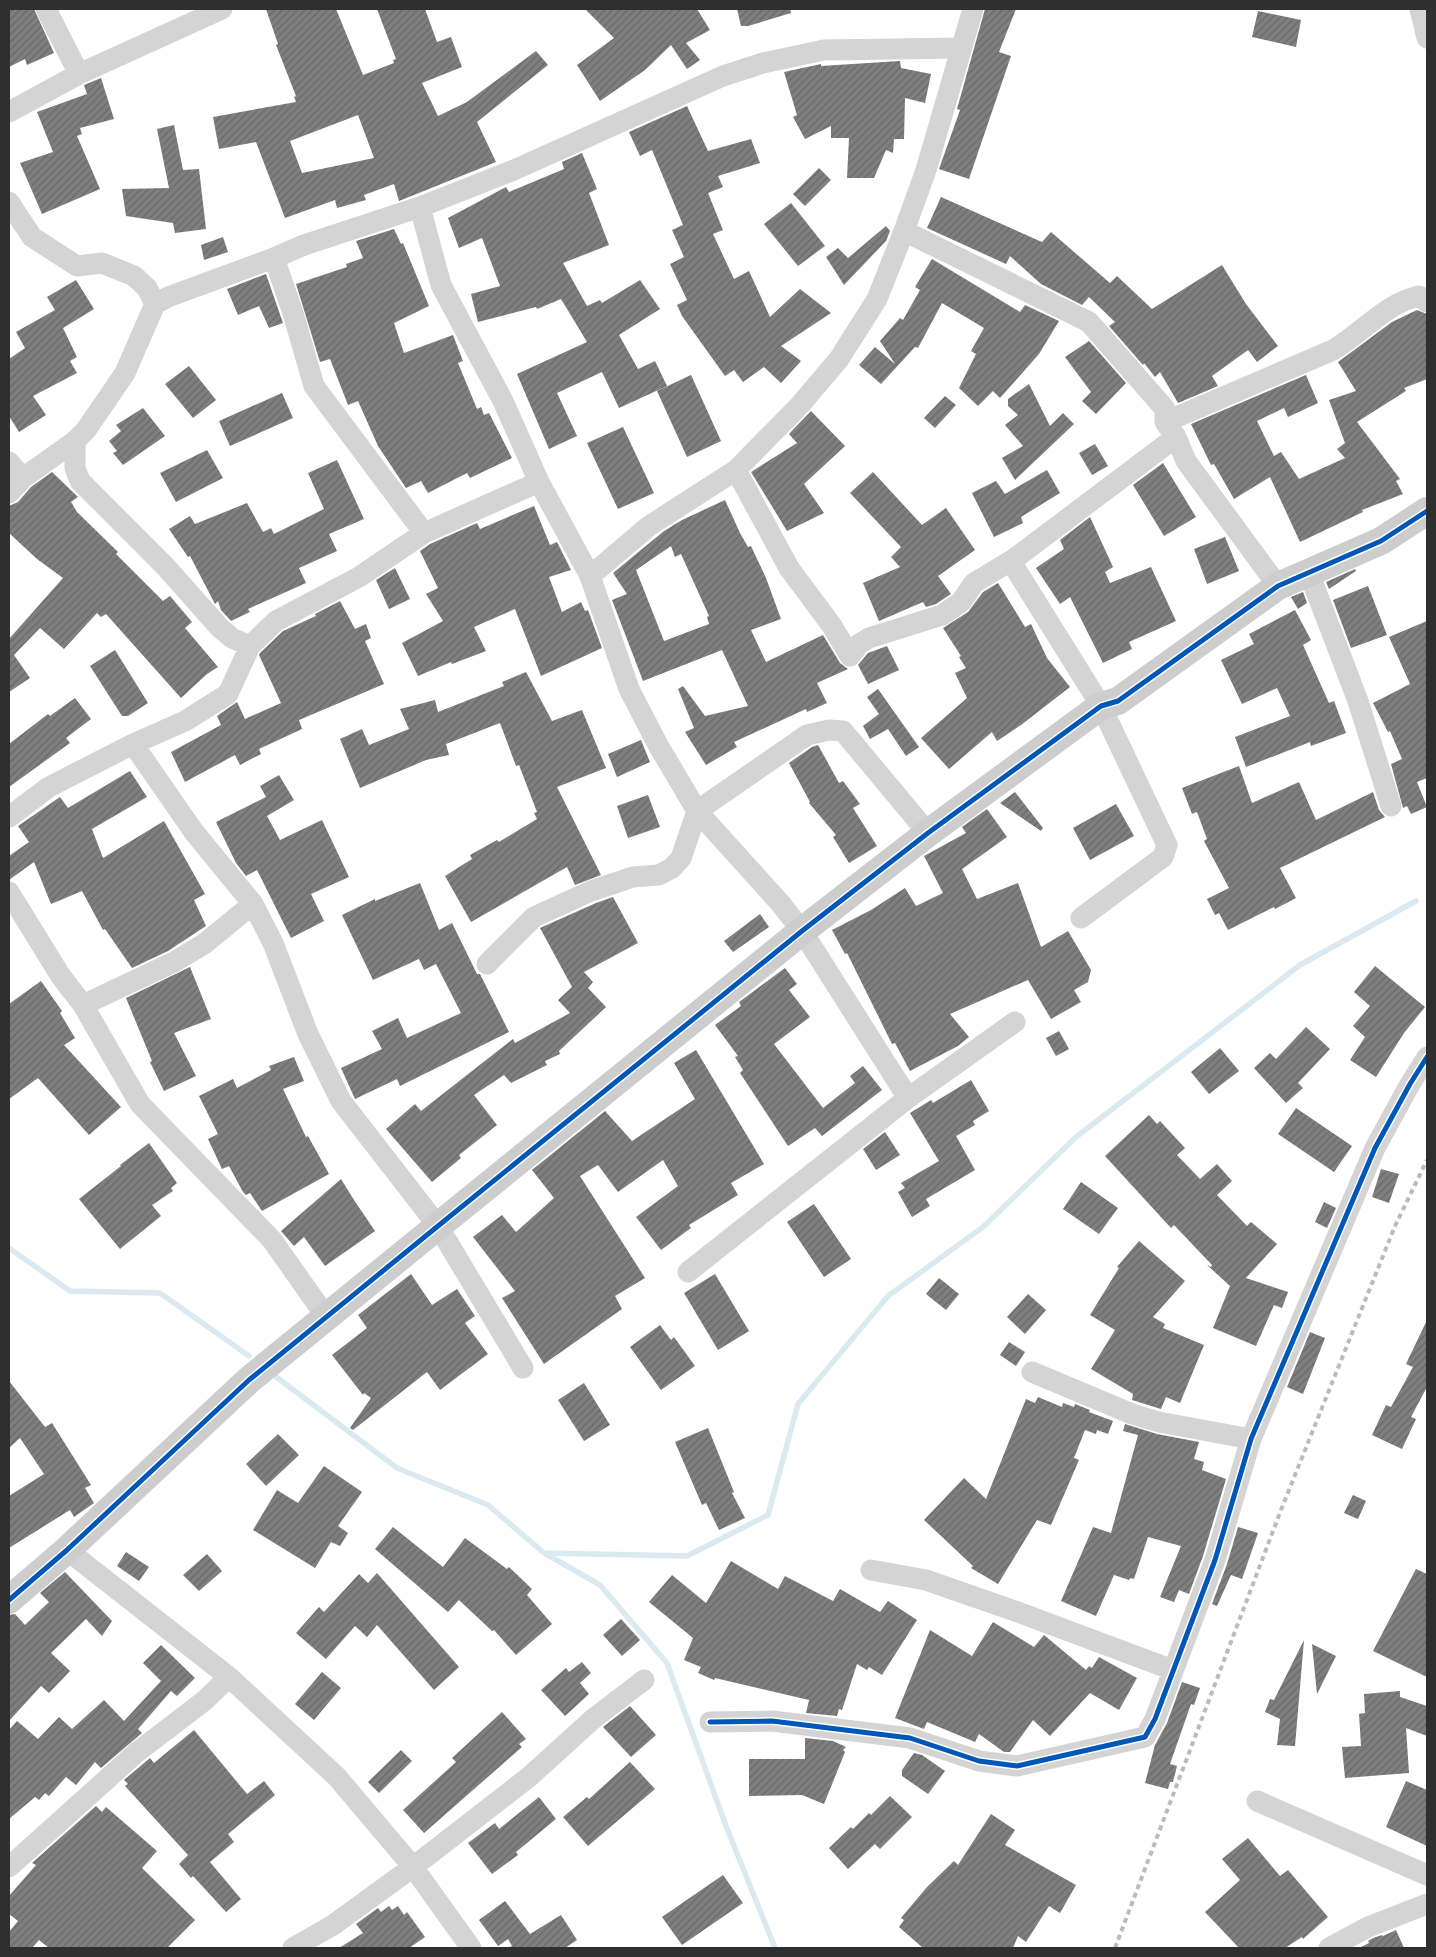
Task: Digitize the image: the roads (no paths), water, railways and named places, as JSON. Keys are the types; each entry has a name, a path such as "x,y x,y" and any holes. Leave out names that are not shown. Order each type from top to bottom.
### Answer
{"street":[{"path":"46,9 79,74"},
{"path":"9,112 79,74 222,9"},
{"path":"590,576 649,526 736,470 800,405 839,359 877,299 904,231 926,170 960,48 973,9"},
{"path":"1420,9 1427,38"},
{"path":"9,462 16,486 75,441 86,430 125,373 155,304 168,297 304,245 420,207 514,170 723,76 763,63 824,50 960,48"},
{"path":"9,202 32,237 77,266 102,263 134,276 147,288 155,304"},
{"path":"420,207 441,285 503,401 539,482 590,576 629,689 658,745 697,811 782,904 802,932 908,1098"},
{"path":"904,231 1089,322 1165,409 1171,429 1186,462 1278,586"},
{"path":"274,258 293,313 314,386 424,533"},
{"path":"736,470 789,568 832,626 850,656 859,644 869,638 942,615 961,602 974,583 1014,559 1171,429 1333,350 1348,341 1368,323 1409,298 1419,296 1427,302"},
{"path":"75,441 74,468 80,481 165,566 220,628 232,638 250,646"},
{"path":"9,817 49,787 133,744 185,721 228,694 250,646 276,621 359,577 424,533 539,482"},
{"path":"12,1590 67,1550 249,1380 802,932 928,833 1101,706 1118,701 1278,586 1381,541 1427,511"},
{"path":"1014,559 1014,568 1101,706 1167,844 1164,857 1081,918"},
{"path":"1310,573 1358,701 1391,806"},
{"path":"487,964 534,917 591,890 633,877 659,876 672,868 681,858 697,811 807,735 829,730 844,731 928,833"},
{"path":"133,744 194,832 253,904 273,943 308,1034 341,1101 438,1226 523,1368"},
{"path":"9,892 60,975 83,1005 140,1104 272,1240 327,1318"},
{"path":"83,1005 174,962 204,944 253,904"},
{"path":"688,1272 908,1098 1015,1022"},
{"path":"710,1722 772,1721 910,1738 979,1761 1017,1766 1146,1737 1155,1719 1215,1560 1251,1439 1375,1148 1427,1057"},
{"path":"1032,1372 1132,1414 1159,1422 1251,1439"},
{"path":"67,1550 228,1677 337,1776 413,1867 471,1948"},
{"path":"872,1570 926,1580 1173,1670"},
{"path":"9,1867 136,1754 204,1701 228,1677"},
{"path":"293,1948 333,1925 413,1867 529,1776 592,1719 644,1680"},
{"path":"1257,1801 1427,1874"},
{"path":"1329,1948 1368,1927 1427,1904"}],"waterway":[{"path":"275,1376 397,1468 488,1505 544,1553 687,1556 768,1515 798,1404 888,1296 983,1227 1076,1137 1300,965 1416,901"},
{"path":"9,1248 70,1291 160,1293 249,1356"},
{"path":"546,1554 600,1585 667,1663 726,1826 775,1948"}],"railway":[{"path":"1115,1948 1281,1510 1395,1226 1427,1160"}]}
